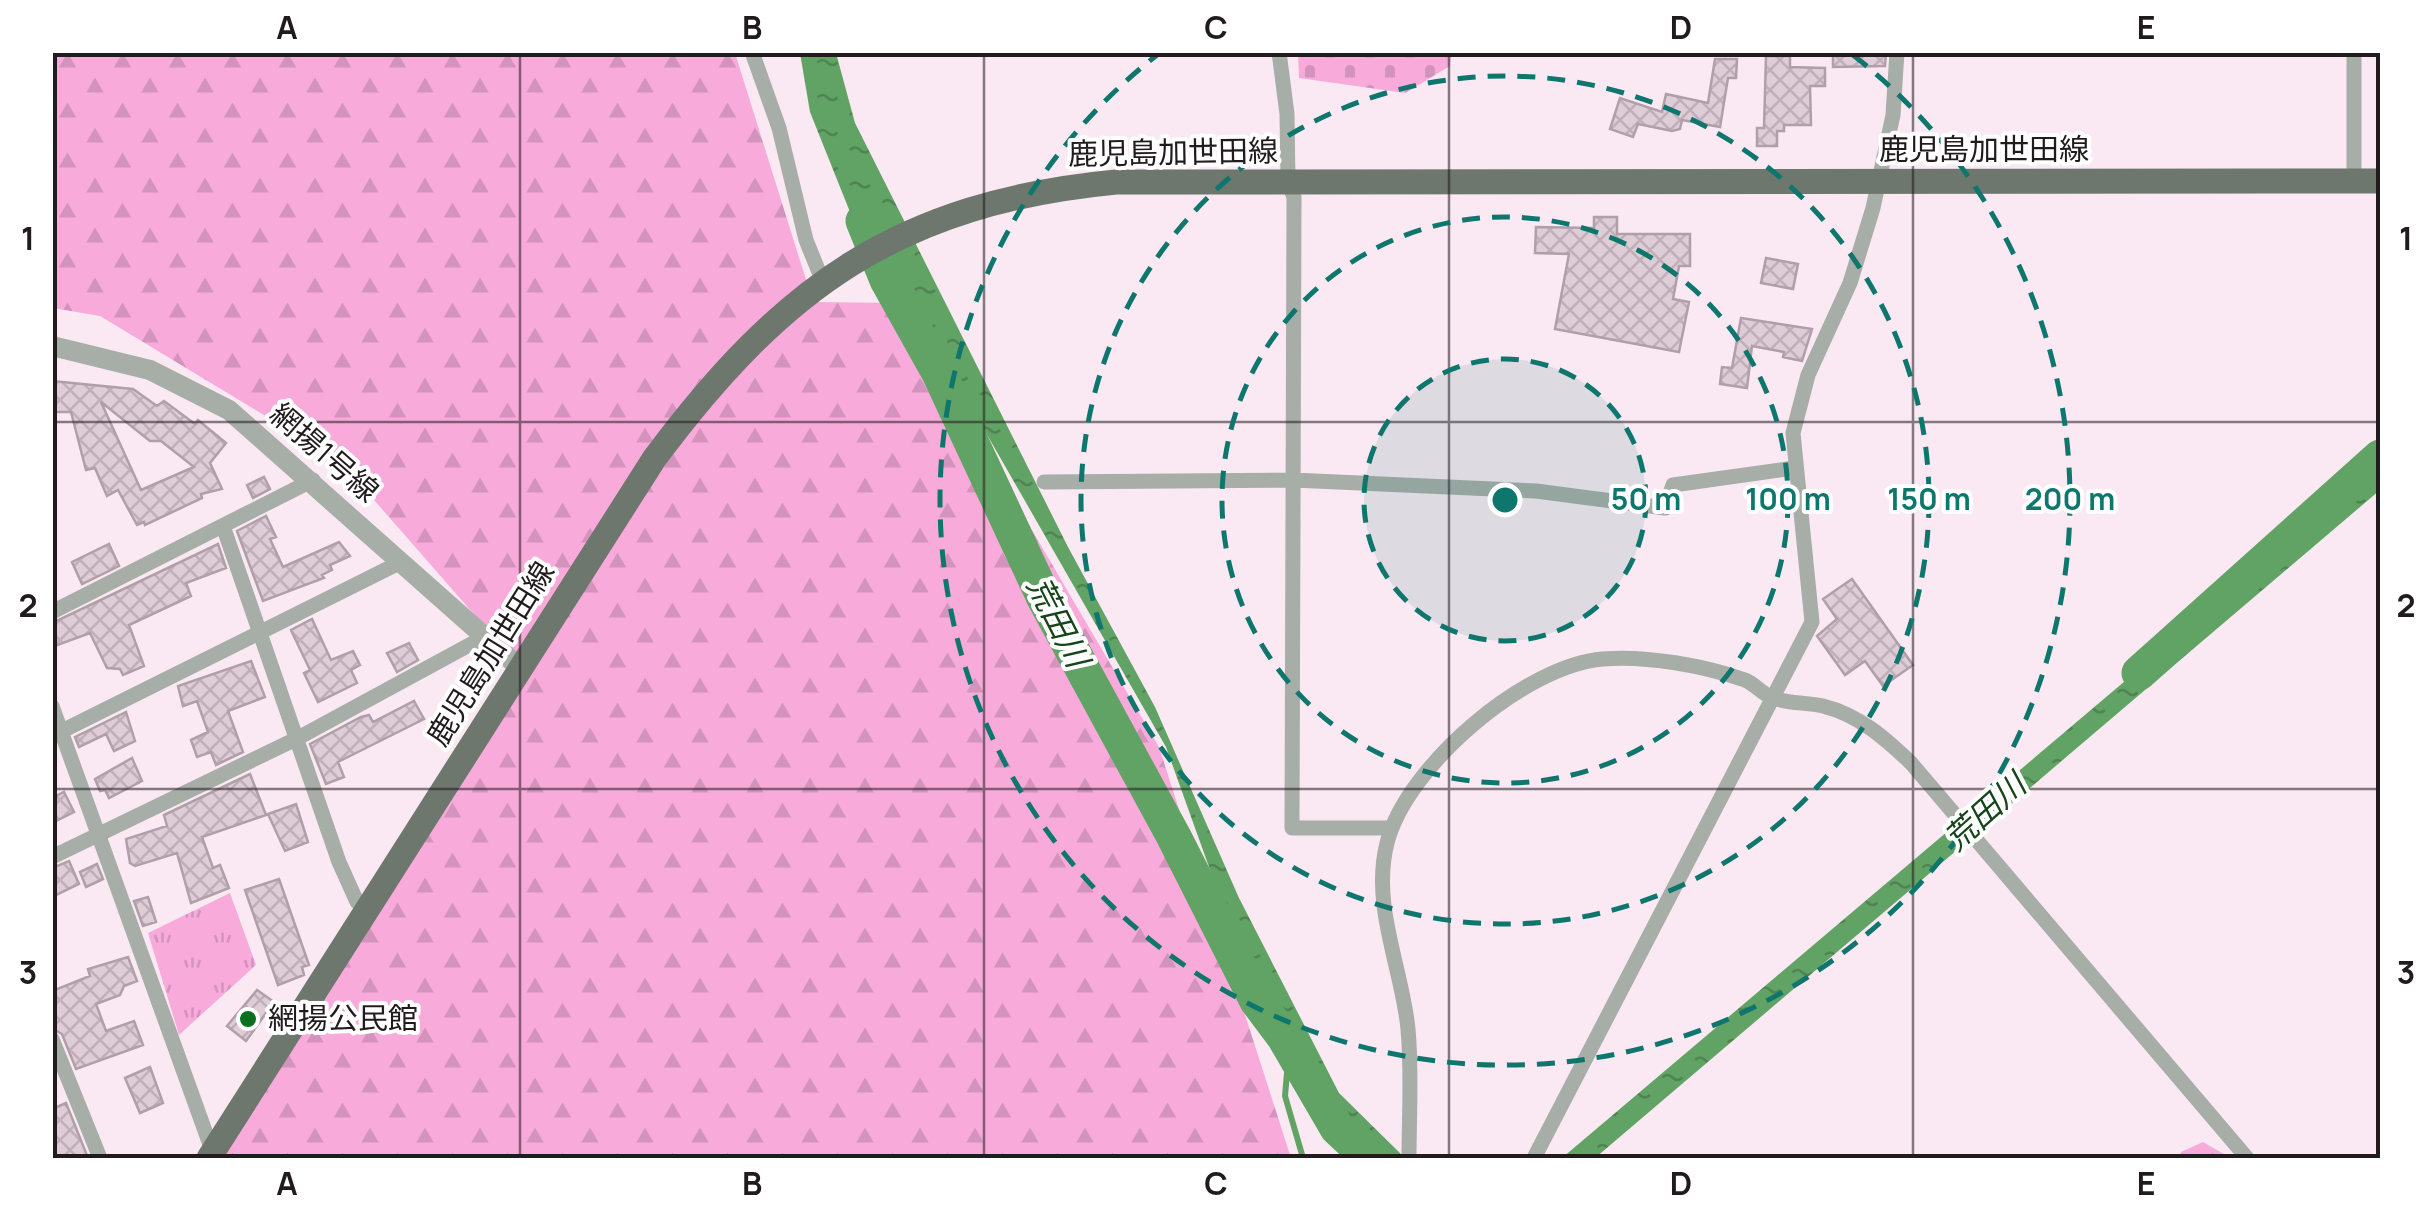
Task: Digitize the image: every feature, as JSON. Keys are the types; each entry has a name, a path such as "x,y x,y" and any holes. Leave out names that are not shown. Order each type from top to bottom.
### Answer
{"main road":[{"name":"鹿児島加世田線","path":"211,1156 654,458 704,392 756,336 833,274 927,225 1010,196 1116,182 2380,181"}],"street":[{"path":"752,52 784,144 806,240 833,274"},
{"path":"1279,52 1287,114 1288,182 1294,196 1292,828 1391,828"},
{"path":"1534,1158 1812,622 1813,597 1794,468 1793,432 1808,375 1850,283 1879,183 1893,115 1897,52"},
{"path":"2354,52 2354,181"},
{"name":"網揚1号線","path":"52,346 128,362 179,380 230,410 520,668"},
{"path":"1044,482 1293,480 1536,491 1665,508 1673,485 1794,468"},
{"path":"52,612 312,480"},
{"path":"223,526 339,862 357,902 371,908"},
{"path":"57,734 401,562"},
{"path":"52,857 298,738 484,637"},
{"path":"1409,1151 1409,1033 1382,873 1391,828 1412,786 1462,733 1528,689 1584,662 1623,658 1748,681 1772,698 1849,715 1882,736 2247,1158"},
{"path":"52,706 57,734 99,836 211,1156"},
{"path":"52,1039 100,1158"}],"green space":[{"path":"1298,52 1451,53 1450,66 1405,93 1299,78"},
{"path":"52,53 735,53 813,302 899,303 1159,747 1291,1158 217,1158 520,667 340,461 100,316 53,308"},
{"path":"230,893 256,965 179,1035 148,933"},
{"path":"2203,1142 2231,1158 2179,1158 2181,1152"}],"water":[{"path":"800,53 836,53 855,123 1068,547 1155,707 1239,898 1339,1093 1405,1158 1379,1158 1325,1095 1223,906 1166,747 919,316 852,217 810,112"},
{"path":"2380,465 2380,490 1595,1158 1562,1158"}],"building":[{"path":"1833,52 1886,52 1885,66 1833,67"},
{"path":"1766,56 1790,56 1790,67 1825,68 1825,86 1810,86 1811,125 1784,125 1784,131 1777,131 1777,146 1757,146 1757,128 1764,128"},
{"path":"1715,59 1737,59 1736,78 1728,78 1720,127 1682,120 1680,129 1672,131 1638,124 1633,137 1610,129 1620,98 1662,112 1666,94 1708,103"},
{"path":"1594,217 1617,217 1617,234 1690,234 1690,266 1679,266 1673,299 1689,302 1679,352 1555,329 1569,254 1535,253 1536,227 1594,228"},
{"path":"1766,258 1798,264 1793,289 1761,283"},
{"path":"1741,318 1812,329 1802,361 1783,357 1784,352 1752,346 1747,388 1720,384 1722,367 1732,368"},
{"path":"52,381 133,389 157,406 164,401 195,424 198,420 226,443 210,463 222,489 201,494 202,498 145,525 137,525 118,490 107,496 95,468 86,470 71,412 52,412","holes":["101,402 150,441 161,441 194,467 141,490"]},
{"path":"264,477 270,489 253,498 247,485"},
{"path":"266,516 276,537 270,539 283,567 339,542 350,556 330,565 332,570 322,575 324,578 263,601 237,531"},
{"path":"109,544 119,566 82,584 72,562"},
{"path":"218,544 226,568 186,583 191,596 129,625 144,666 123,675 120,669 107,668 90,633 52,647 52,623"},
{"path":"1852,579 1913,665 1883,686 1865,661 1845,675 1817,636 1837,619 1823,599"},
{"path":"312,619 331,660 353,651 360,665 351,670 357,683 318,702 304,673 310,670 291,630"},
{"path":"409,643 418,660 397,672 387,653"},
{"path":"251,661 265,697 228,711 243,752 216,765 211,752 197,757 191,740 208,732 197,701 183,706 178,686"},
{"path":"414,701 424,719 338,762 344,777 326,784 310,744 361,717 369,715 373,722"},
{"path":"126,712 135,741 114,751 106,734 79,747 75,737"},
{"path":"132,758 142,781 109,798 105,790 100,791 95,779"},
{"path":"250,774 266,815 202,837 213,868 220,865 229,888 191,903 177,853 135,866 130,863 126,839 167,826 164,815"},
{"path":"64,792 74,812 52,823 52,798"},
{"path":"296,804 308,842 285,851 268,814"},
{"path":"69,861 79,884 52,897 52,868"},
{"path":"97,864 103,879 86,887 80,872"},
{"path":"279,879 309,965 302,967 304,975 278,985 245,890"},
{"path":"148,897 156,922 143,926 134,901"},
{"path":"128,957 137,981 124,986 120,995 96,1004 106,1031 134,1021 143,1045 76,1069 62,1034 52,1028 52,991 90,976 88,969"},
{"name":"網揚公民館","path":"257,990 274,1002 246,1041 227,1026"},
{"path":"150,1067 163,1103 140,1113 125,1078"},
{"path":"66,1103 88,1158 52,1158 52,1109"}],"waterway":[{"name":"荒田川","path":"863,221 887,280 939,373 1045,600 1174,837 1257,1001 1284,1037 1337,1128 1369,1158"},
{"name":"荒田川","path":"2139,673 2380,457"},
{"path":"1289,1049 1285,1096 1303,1158"}],"place":[{"name":"網揚公民館","path":"248,1019"}]}
